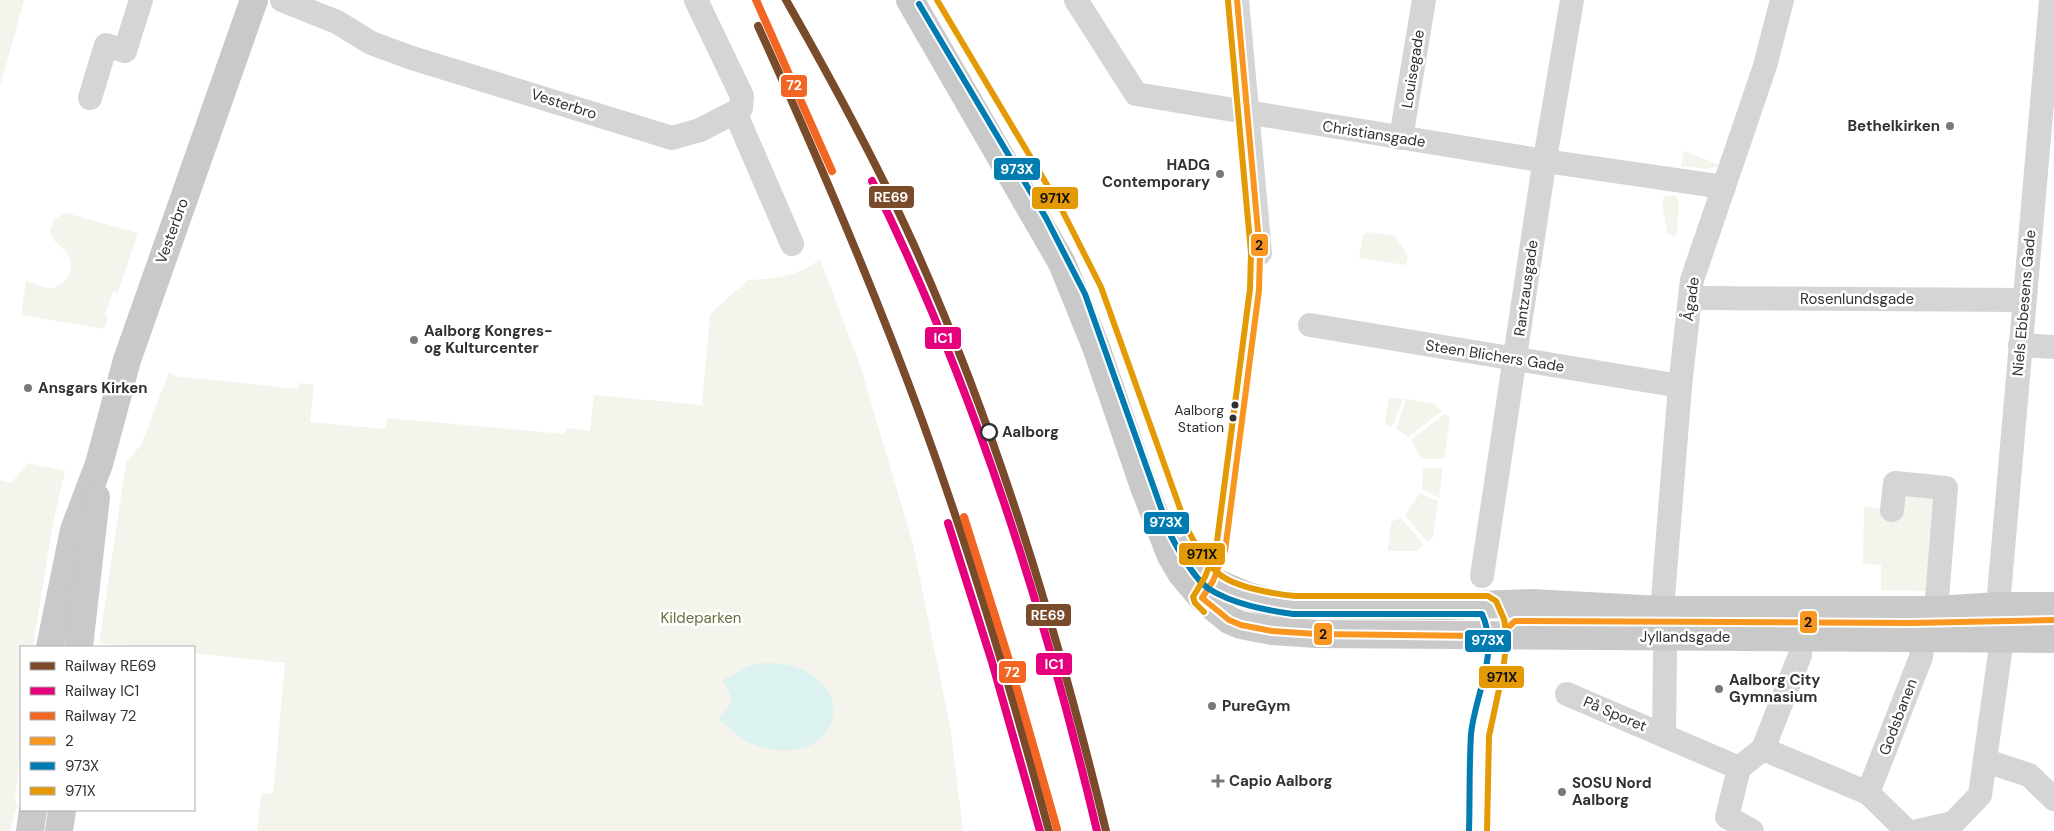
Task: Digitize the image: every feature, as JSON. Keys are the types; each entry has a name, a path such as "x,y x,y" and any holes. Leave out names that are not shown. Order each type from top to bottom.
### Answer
{"main road":[{"name":"Vesterbro","path":"50,646 74,530 99,464 127,360 254,0"},
{"path":"910,0 1072,266"},
{"path":"927,0 1054,214 1072,266"},
{"name":"Jyllandsgade","path":"1072,266 1107,327 1179,532 1202,570 1208,590 1219,613 1241,625 1291,634 2054,639"},
{"name":"Vesterbro","path":"79,646 99,464"},
{"name":"Jyllandsgade","path":"1208,590 1248,596 1268,602 1318,606 1531,603 1662,610 1936,610 1998,606 2054,606"},
{"path":"30,831 33,811"},
{"path":"59,831 62,811"}],"street":[{"path":"90,98 106,45 125,51 142,0"},
{"name":"Vesterbro","path":"282,0 337,22 371,43 412,58 672,138 700,130 735,112"},
{"path":"696,0 742,96 741,108 735,112 792,244"},
{"name":"Christiansgade","path":"1076,0 1136,94 1545,161 1724,187"},
{"path":"1237,0 1260,253"},
{"name":"Louisegade","path":"1401,138 1424,0"},
{"name":"Rantzausgade","path":"1482,576 1545,161 1572,0"},
{"name":"Ågade","path":"1662,610 1680,386 1691,289 1765,66 1782,0"},
{"name":"Niels Ebbesens Gade","path":"1998,606 2051,0"},
{"name":"Rosenlundsgade","path":"1691,289 2024,300"},
{"name":"Steen Blichers Gade","path":"1310,325 1680,386"},
{"path":"2020,345 2054,347"},
{"path":"1892,510 1895,483 1946,488 1936,610"},
{"path":"1752,831 1727,817 1739,768 1763,749 1800,655 1801,638"},
{"name":"Godsbanen","path":"1868,793 1921,657 1923,639"},
{"path":"1918,831 1953,822 1980,795 2002,639"},
{"name":"På Sporet","path":"1664,734 1665,653"},
{"name":"På Sporet","path":"1566,694 1664,734 1739,768"},
{"path":"1763,749 1868,793 1907,831"},
{"path":"1986,762 2029,775 2054,799"}],"green space":[{"path":"0,0 24,0 0,87"},
{"path":"1684,151 1720,165 1709,169 1681,166"},
{"path":"1668,195 1675,196 1679,202 1677,233 1674,237 1667,233 1662,202 1664,197"},
{"path":"66,213 138,233 118,292 113,291 105,315 108,316 104,329 21,315 26,281 49,288 65,281 68,276 71,264 70,259 65,250 55,242 50,232 54,219"},
{"path":"1368,232 1395,236 1408,256 1406,265 1359,258 1363,235"},
{"name":"Kildeparken","path":"820,259 861,368 913,544 951,732 963,831 257,831 261,793 273,794 285,663 195,653 195,646 131,646 99,643 126,463 142,443 169,372 174,376 298,389 299,383 314,385 310,422 385,429 387,418 565,434 566,428 590,431 594,395 702,405 710,314 748,280 786,276 812,265"},
{"path":"1389,397 1403,399 1392,427 1385,424"},
{"path":"1406,399 1434,404 1442,411 1408,437 1396,429"},
{"path":"1445,414 1450,418 1444,459 1422,459 1411,440"},
{"path":"29,463 65,471 52,528 33,646 20,646 20,755 15,801 17,806 10,831 0,831 0,480 11,483"},
{"path":"1423,468 1443,468 1439,498 1422,489"},
{"path":"1420,493 1438,501 1433,537 1427,542 1405,515"},
{"path":"1904,493 1934,496 1926,591 1881,590 1881,565 1863,564 1864,506 1902,511"},
{"path":"1401,518 1424,545 1417,551 1388,551 1391,522"}],"water":[{"path":"764,663 794,666 808,672 827,690 832,699 834,709 827,731 819,740 809,746 797,749 785,750 760,747 736,734 718,718 727,710 731,700 729,690 722,681 748,666"}],"rail line":[{"name":"72","path":"756,0 832,171"},
{"name":"RE69","path":"786,0 852,120 913,243 944,314 972,386 1023,532 1046,606 1106,831"},
{"name":"RE69","path":"758,26 844,221 922,420 990,624 1049,831"},
{"name":"IC1","path":"872,181 909,259 943,338 1003,499 1054,664 1097,831"},
{"name":"72","path":"964,517 1008,657 1057,829"},
{"name":"IC1","path":"948,523 992,662 1040,831"}],"transit line":[{"name":"971X","path":"937,0 1062,210 1101,287 1187,528 1208,563 1218,573 1233,582 1265,592 1286,595 1488,596 1496,601 1504,619 1507,637 1503,671 1489,736 1487,831"},
{"name":"2","path":"1237,0 1260,253 1259,290 1225,551 1213,581 1202,598 1229,620 1241,625 1272,631 1316,634 1479,636 1499,636 1515,621 1911,623 2054,620"},
{"name":"971X","path":"1204,612 1195,603 1193,597 1205,577 1216,549 1250,289 1251,253 1228,1"},
{"name":"973X","path":"919,4 1046,218 1085,294 1171,536 1198,579 1209,589 1228,599 1260,608 1293,614 1482,614 1487,629 1488,644 1485,674 1471,734 1469,831"}],"place":[{"name":"Bethelkirken","path":"1950,126"},
{"name":"HADG Contemporary","path":"1220,174"},
{"name":"Aalborg Kongres- og Kulturcenter","path":"414,340"},
{"name":"Ansgars Kirken","path":"28,388"},
{"name":"Aalborg Station","path":"1233,418"},
{"name":"Aalborg","path":"989,432"},
{"name":"Aalborg City Gymnasium","path":"1719,689"},
{"name":"PureGym","path":"1212,706"},
{"name":"Capio Aalborg","path":"1218,781"},
{"name":"SOSU Nord Aalborg","path":"1562,792"}]}
